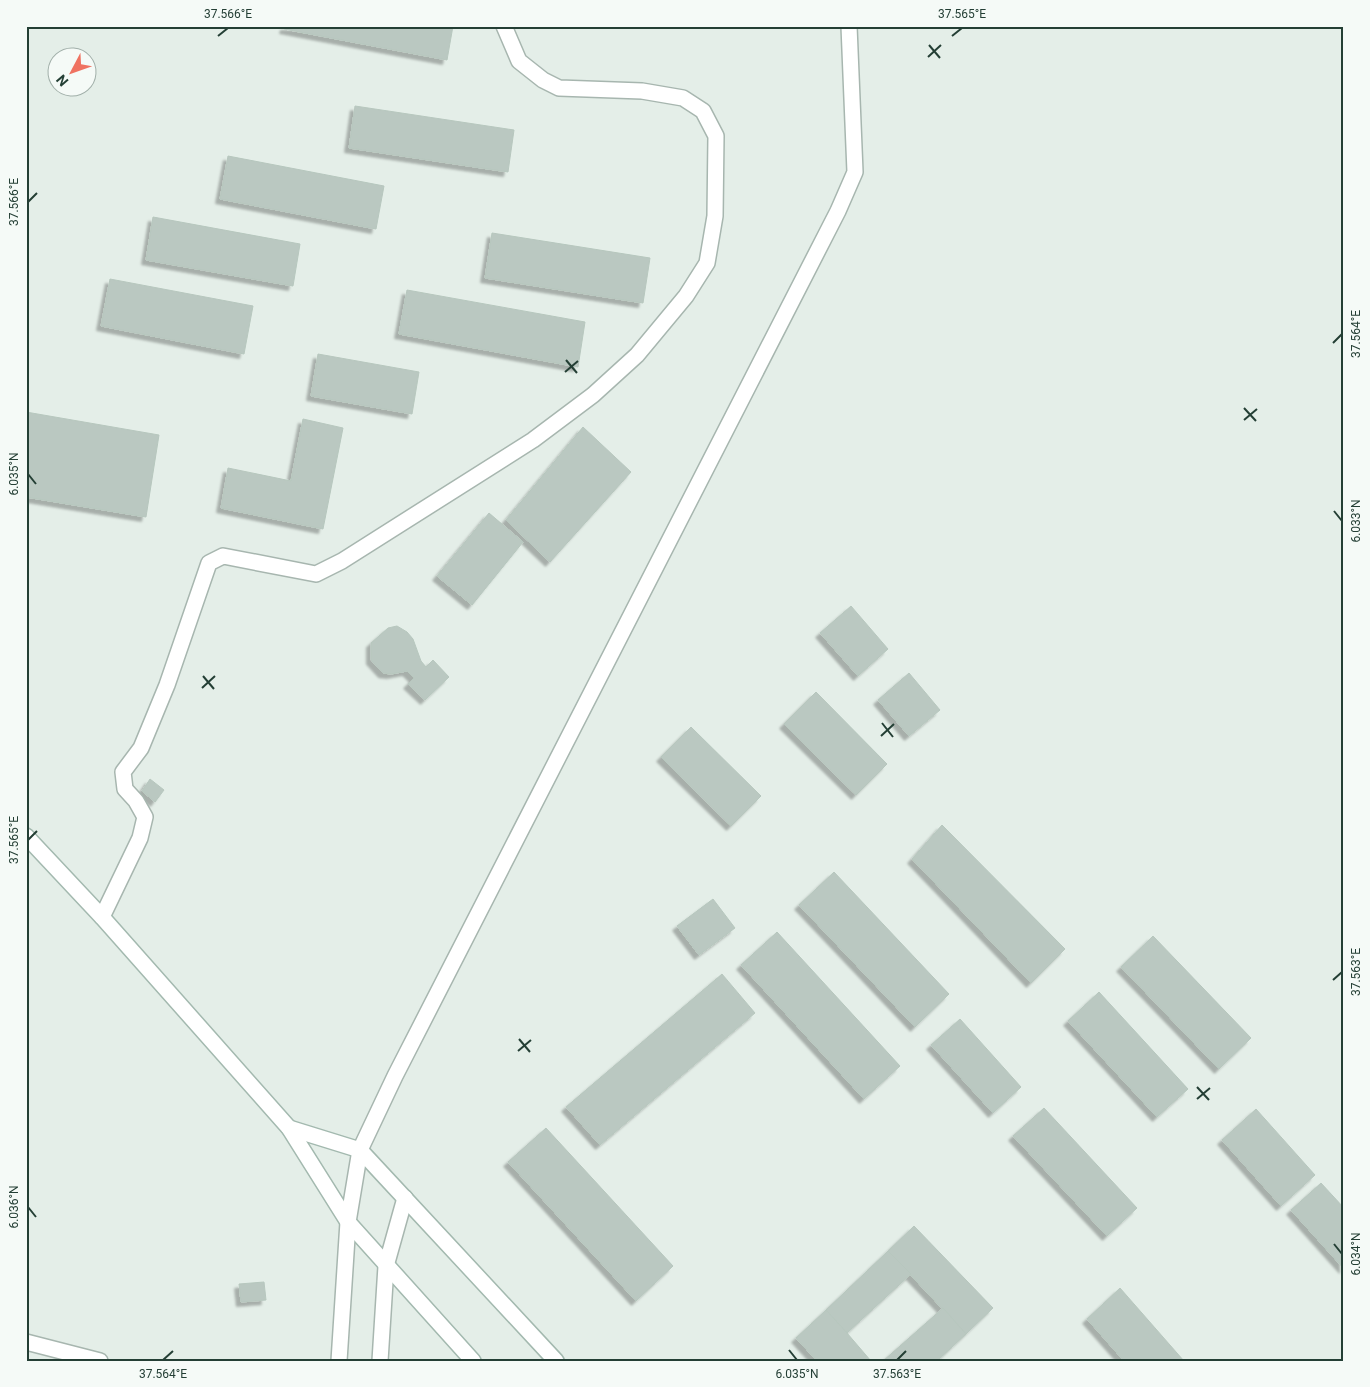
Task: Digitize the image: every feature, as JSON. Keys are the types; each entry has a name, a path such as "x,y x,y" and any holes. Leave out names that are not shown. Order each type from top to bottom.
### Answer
{"street":[{"path":"102,917 140,838 144,817 136,801 125,789 123,772 141,748 160,704 209,563 223,556 316,574 342,561 533,440 593,395 637,355 686,296 707,263 715,216 716,136 703,111 684,98 642,91 559,88 542,80 519,61 504,26"},
{"path":"339,1361 348,1222 360,1150 395,1076 838,211 855,172 848,26"},
{"path":"26,836 102,917 289,1128 348,1222 473,1361"},
{"path":"289,1128 360,1150 556,1361"},
{"path":"380,1361 386,1266 405,1198"},
{"path":"26,1342 100,1361"}],"building":[{"path":"285,26 453,26 447,60 284,29"},
{"path":"355,106 514,130 508,172 349,148"},
{"path":"228,156 384,186 376,229 220,199"},
{"path":"153,217 300,244 293,286 146,260"},
{"path":"492,233 650,258 643,303 485,278"},
{"path":"110,279 253,306 244,354 101,326"},
{"path":"407,290 585,322 578,367 399,334"},
{"path":"318,354 419,372 412,414 311,396"},
{"path":"26,412 159,435 146,517 26,497"},
{"path":"303,419 343,428 323,529 221,508 228,468 291,481"},
{"path":"583,427 631,472 550,562 506,520"},
{"path":"489,513 523,542 472,605 437,576"},
{"path":"851,606 888,649 858,676 820,633"},
{"path":"397,626 407,632 413,639 421,661 426,667 433,660 449,677 425,700 408,684 414,678 407,671 391,674 383,673 371,660 371,643 388,628"},
{"path":"909,673 940,710 909,736 878,700"},
{"path":"816,692 887,764 856,795 784,724"},
{"path":"691,727 761,796 731,826 661,757"},
{"path":"150,779 164,790 155,802 142,791"},
{"path":"942,825 1065,949 1031,983 912,859"},
{"path":"834,872 949,994 915,1027 799,905"},
{"path":"713,899 735,928 699,955 677,926"},
{"path":"777,932 900,1066 864,1099 741,965"},
{"path":"1153,936 1251,1038 1219,1069 1121,967"},
{"path":"722,974 755,1013 600,1145 566,1107"},
{"path":"1099,992 1188,1089 1157,1117 1068,1021"},
{"path":"960,1019 1021,1087 993,1113 931,1045"},
{"path":"1044,1108 1137,1208 1107,1236 1013,1136"},
{"path":"1256,1109 1315,1175 1281,1206 1222,1140"},
{"path":"546,1128 673,1266 636,1301 508,1162"},
{"path":"1321,1183 1344,1208 1344,1269 1291,1210"},
{"path":"914,1226 993,1308 966,1334 888,1251"},
{"path":"888,1251 911,1274 847,1333 826,1310"},
{"path":"264,1282 266,1300 241,1302 239,1284"},
{"path":"1120,1288 1184,1361 1124,1361 1087,1319"},
{"path":"943,1308 966,1334 937,1361 883,1361"},
{"path":"826,1310 871,1361 817,1361 796,1338"}]}
